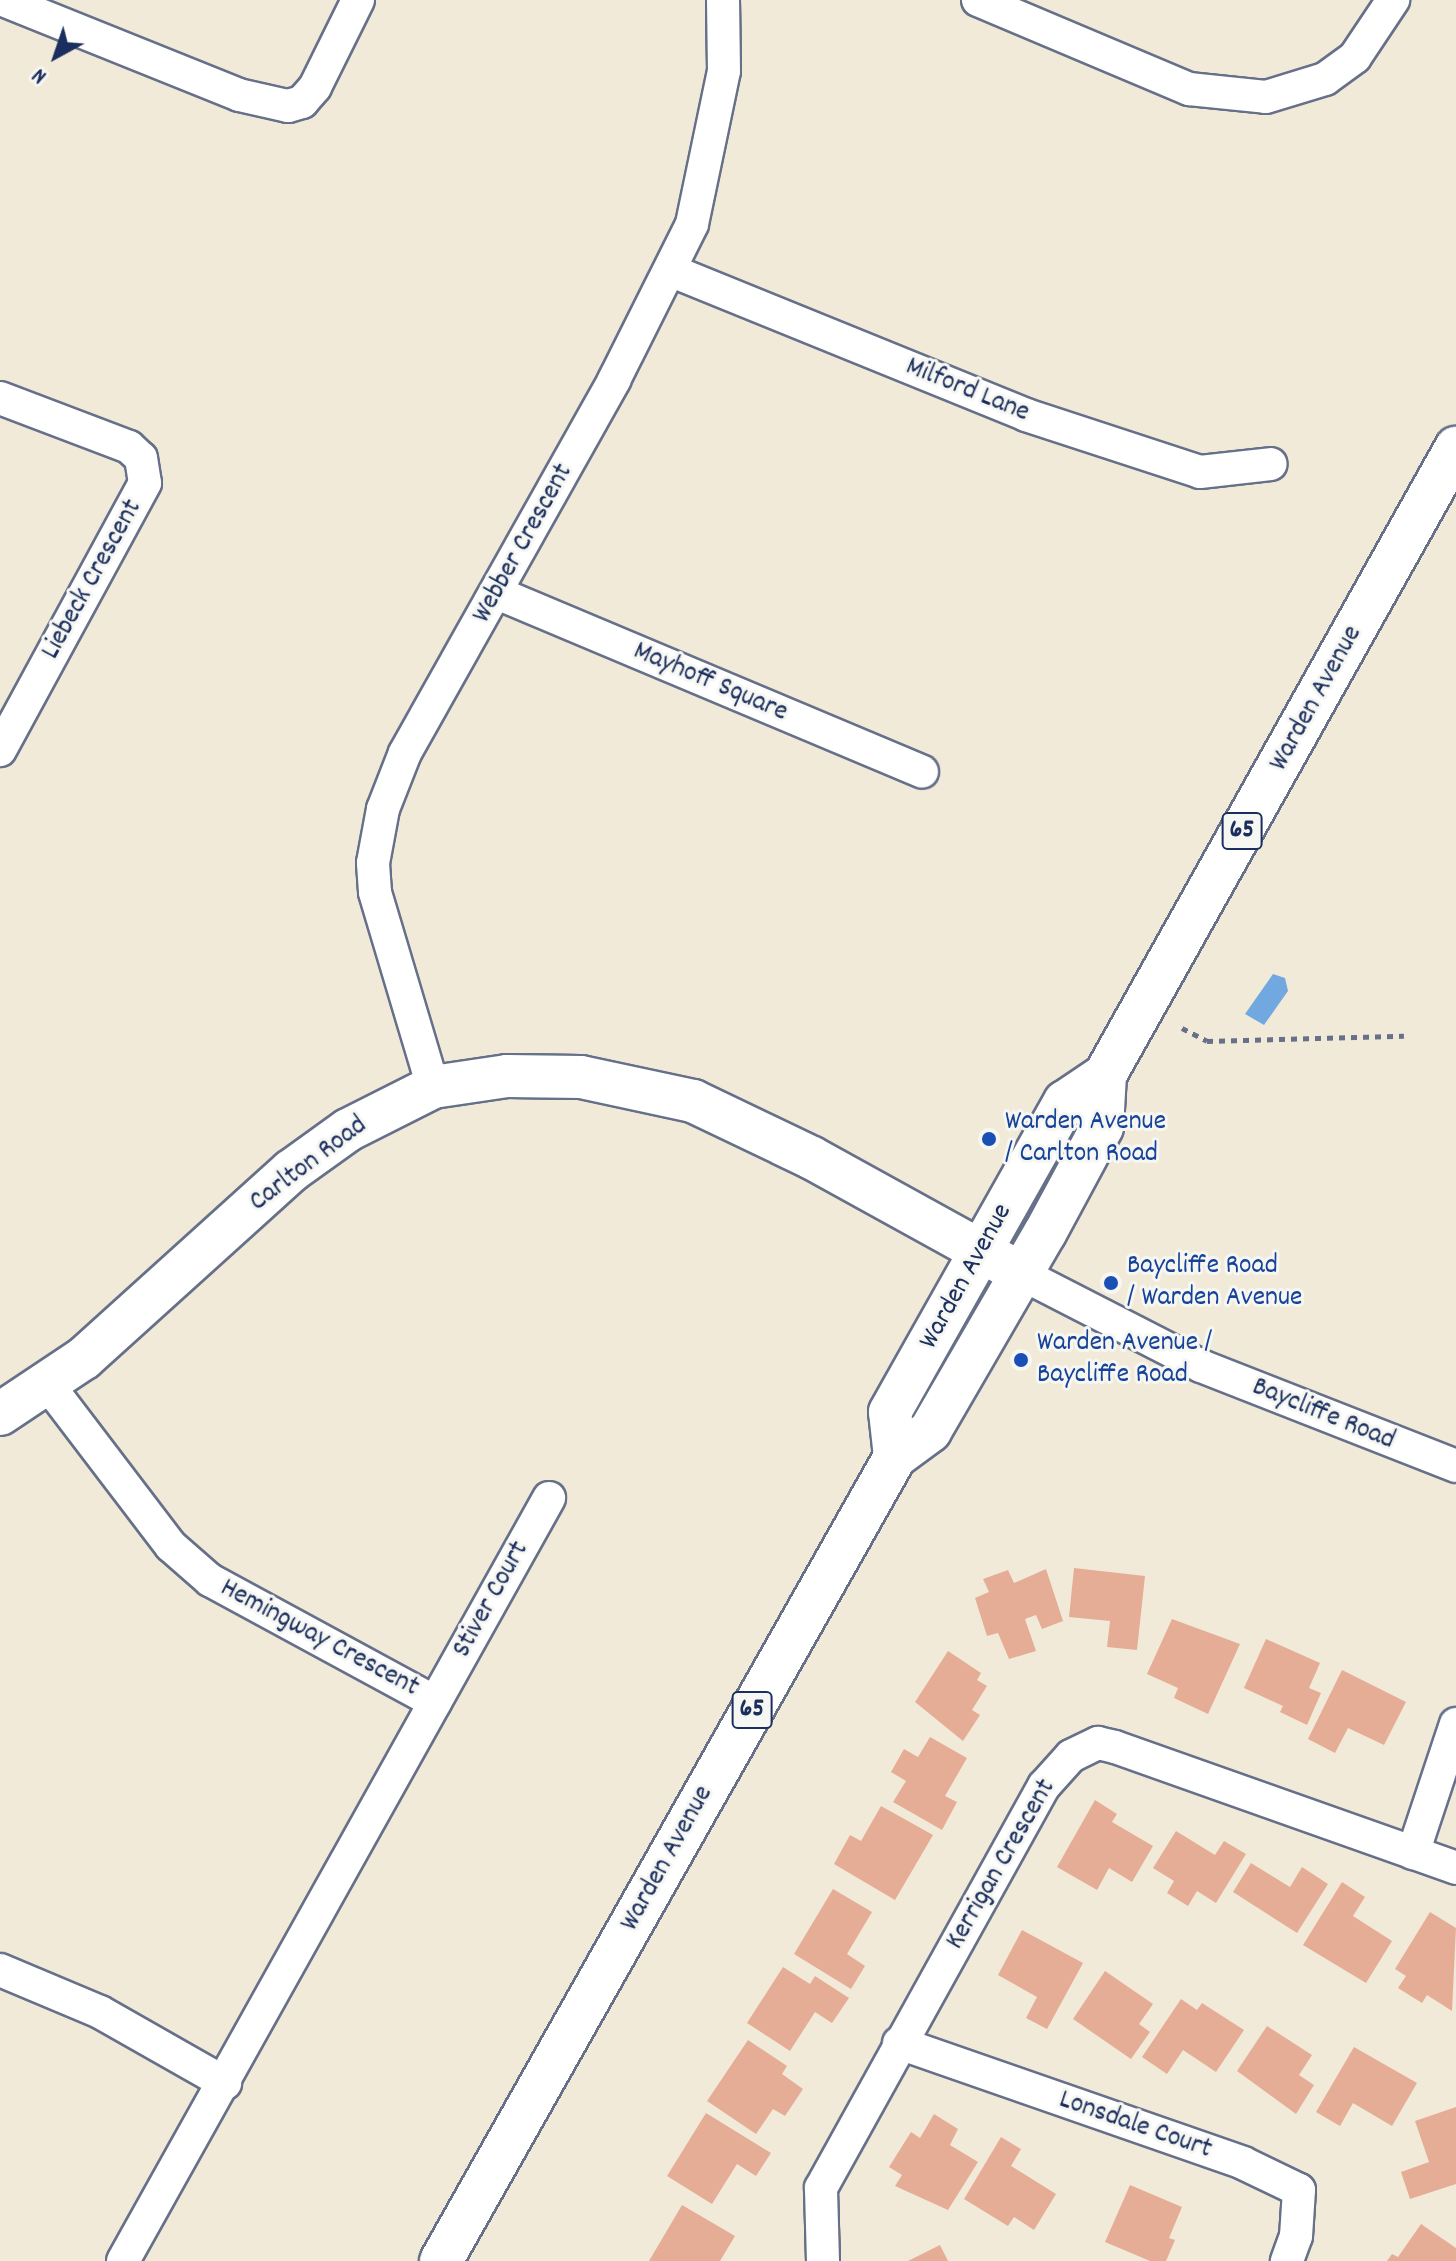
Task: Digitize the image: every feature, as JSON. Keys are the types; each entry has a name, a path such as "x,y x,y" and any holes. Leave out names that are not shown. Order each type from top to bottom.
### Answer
{"main road":[{"name":"Warden Avenue","path":"441,2261 895,1457 930,1431 1102,1127 1105,1075 1456,448"},
{"name":"Carlton Road","path":"0,1414 49,1386 291,1171 348,1130 433,1087 535,1075 656,1089 693,1101 812,1158 1020,1273"},
{"name":"Warden Avenue","path":"895,1457 890,1412 1065,1102 1105,1075"}],"street":[{"path":"3,0 239,95 288,106 302,102 315,87 358,0"},
{"name":"Webber Crescent","path":"433,1087 375,892 373,863 383,809 405,753 497,593 672,271 708,164 724,71 723,0"},
{"path":"978,0 1189,89 1266,97 1325,79 1355,57 1393,0"},
{"name":"Milford Lane","path":"672,271 1026,415 1200,472 1271,464"},
{"name":"Liebeck Crescent","path":"0,398 129,447 141,458 145,483 0,750"},
{"name":"Mayhoff Square","path":"497,593 922,772"},
{"name":"Baycliffe Road","path":"1020,1273 1201,1366 1456,1466"},
{"name":"Hemingway Crescent","path":"49,1386 171,1546 210,1580 435,1702 123,2261"},
{"name":"Stiver Court","path":"435,1702 549,1498"},
{"path":"1413,1853 1456,1724"},
{"name":"Kerrigan Crescent","path":"823,2261 821,2188 1044,1786 1071,1756 1098,1743 1456,1868"},
{"path":"0,1970 100,2012 225,2083"},
{"name":"Lonsdale Court","path":"899,2043 1243,2163 1299,2190 1296,2236 1287,2261"}],"path":[{"path":"1182,1028 1207,1041 1404,1036"}],"water":[{"path":"1273,974 1285,978 1288,991 1264,1025 1245,1014"}],"building":[{"path":"1074,1568 1145,1576 1137,1650 1107,1647 1110,1621 1069,1617"},
{"path":"1046,1569 1063,1621 1042,1629 1036,1615 1025,1619 1036,1651 1009,1659 998,1633 987,1636 975,1598 989,1592 983,1579 1008,1570 1014,1583"},
{"path":"1172,1619 1240,1644 1208,1714 1174,1698 1178,1688 1147,1674"},
{"path":"1266,1639 1320,1663 1309,1688 1321,1693 1307,1725 1280,1712 1283,1706 1244,1688"},
{"path":"948,1651 981,1673 977,1680 987,1686 972,1710 980,1715 963,1741 915,1702"},
{"path":"1342,1670 1406,1702 1384,1745 1348,1728 1335,1753 1308,1739"},
{"path":"930,1737 967,1758 945,1796 957,1802 942,1830 893,1802 906,1781 891,1772 904,1749 918,1757"},
{"path":"1095,1800 1117,1814 1112,1822 1153,1846 1132,1882 1109,1868 1097,1890 1057,1867"},
{"path":"881,1806 933,1835 895,1900 834,1864 850,1835 861,1841"},
{"path":"1176,1831 1215,1855 1224,1841 1246,1854 1216,1903 1197,1891 1188,1906 1167,1893 1174,1881 1153,1868"},
{"path":"1251,1863 1290,1887 1302,1867 1328,1884 1297,1933 1233,1892"},
{"path":"1342,1882 1365,1897 1353,1916 1392,1941 1366,1983 1303,1945"},
{"path":"833,1889 872,1912 847,1954 865,1966 851,1989 794,1954"},
{"path":"1430,1912 1456,1928 1452,2011 1427,1995 1422,2003 1398,1988 1406,1976 1395,1969"},
{"path":"1022,1930 1083,1963 1047,2029 1026,2018 1037,1997 998,1975"},
{"path":"783,1967 810,1984 815,1976 849,1998 832,2023 815,2012 790,2051 747,2023"},
{"path":"1105,1971 1153,2004 1139,2024 1150,2032 1131,2059 1073,2019"},
{"path":"1181,1999 1197,2010 1202,2003 1244,2030 1216,2072 1183,2050 1167,2074 1142,2057"},
{"path":"1267,2026 1312,2055 1299,2075 1314,2085 1296,2114 1237,2071"},
{"path":"748,2040 787,2066 782,2074 803,2089 785,2116 773,2109 756,2134 707,2101"},
{"path":"1354,2047 1417,2083 1392,2126 1353,2103 1340,2126 1316,2112"},
{"path":"1456,2107 1456,2184 1410,2199 1401,2172 1429,2162 1415,2121"},
{"path":"706,2113 771,2153 756,2176 737,2164 712,2204 667,2176"},
{"path":"934,2114 958,2129 950,2145 978,2162 948,2210 895,2186 902,2175 889,2167 911,2132 920,2138"},
{"path":"1001,2137 1021,2149 1011,2166 1056,2194 1034,2230 1014,2217 1008,2226 964,2199"},
{"path":"1130,2185 1182,2207 1169,2238 1175,2240 1166,2261 1150,2261 1105,2242"},
{"path":"682,2205 735,2236 720,2261 649,2261"},
{"path":"1421,2224 1456,2248 1456,2261 1387,2261 1392,2254 1398,2257"},
{"path":"940,2245 948,2261 908,2261"}],"place":[{"name":"Warden Avenue / Carlton Road","path":"989,1139"},
{"name":"Baycliffe Road / Warden Avenue","path":"1111,1283"},
{"name":"Warden Avenue / Baycliffe Road","path":"1021,1360"}]}
